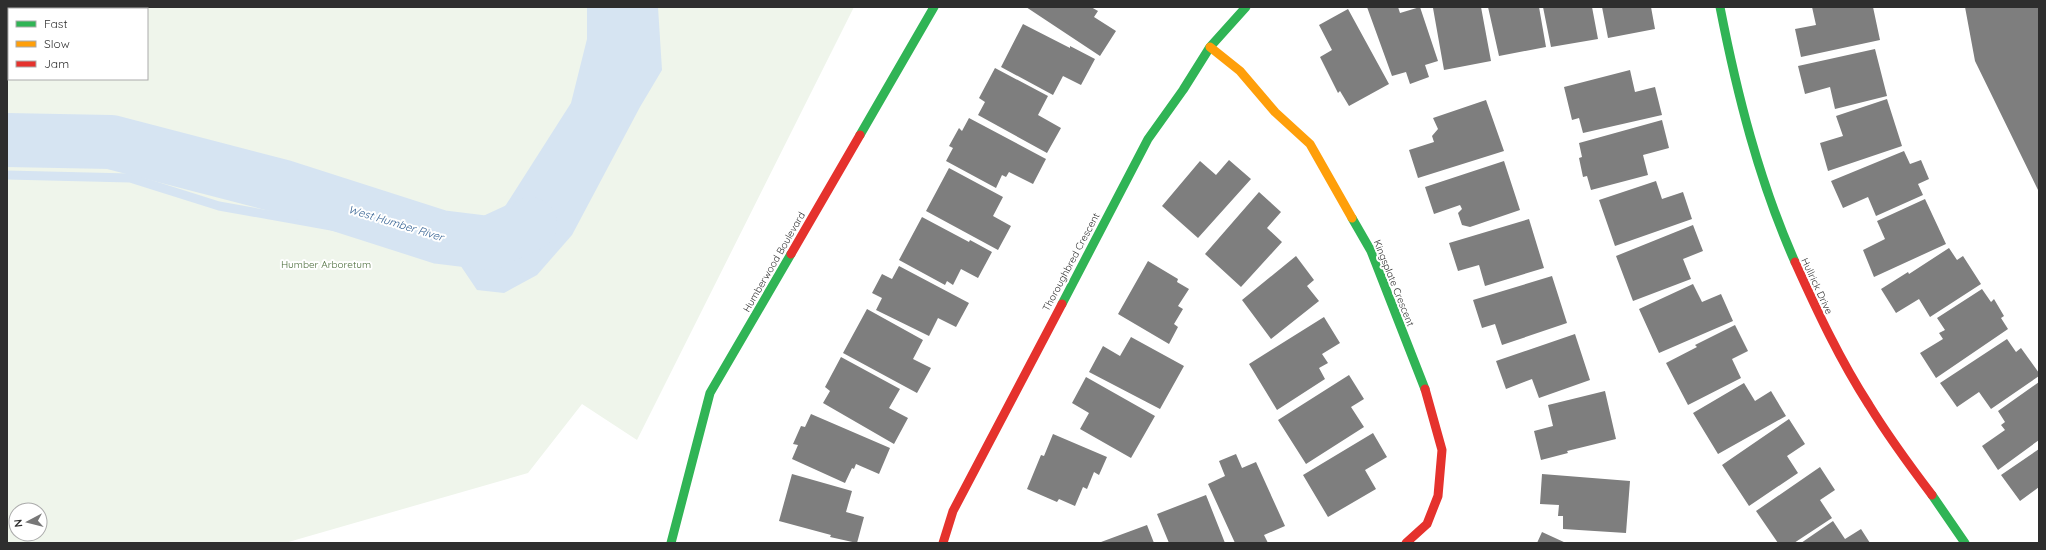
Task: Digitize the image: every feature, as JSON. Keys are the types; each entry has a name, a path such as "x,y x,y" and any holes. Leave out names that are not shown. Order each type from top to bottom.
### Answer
{"street":[{"name":"Humberwood Boulevard","path":"671,543 710,393 934,7"},
{"name":"Thoroughbred Crescent","path":"944,543 953,511 1148,139 1183,90 1210,47 1246,7"},
{"name":"Hullrick Drive","path":"1720,7 1726,42 1754,152 1795,265 1822,324 1857,387 1907,463 1965,543"},
{"name":"Kingsplate Crescent","path":"1210,47 1240,71 1275,112 1310,144 1371,251 1427,393 1442,450 1438,496 1427,524 1406,543"}],"green space":[{"name":"Humber Arboretum","path":"7,7 854,7 637,440 582,404 528,473 285,543 7,543"}],"water":[{"path":"587,7 658,7 662,70 640,107 572,235 537,275 504,293 477,290 448,247 495,222 571,103 587,39"}],"building":[{"path":"1026,7 1091,7 1098,11 1094,17 1116,31 1100,56"},
{"path":"1367,7 1398,7 1400,13 1420,7 1438,61 1425,65 1429,77 1410,84 1406,72 1392,76"},
{"path":"1481,7 1491,61 1444,70 1433,8"},
{"path":"1488,7 1539,7 1546,47 1499,56"},
{"path":"1543,7 1592,7 1598,39 1551,47"},
{"path":"1602,7 1651,7 1655,29 1608,38"},
{"path":"1812,7 1873,7 1880,40 1801,57 1795,29 1816,25"},
{"path":"1965,7 2039,7 2039,192 1975,61"},
{"path":"1348,9 1389,84 1349,106 1340,91 1338,93 1320,57 1332,50 1319,25"},
{"path":"1023,24 1095,59 1081,85 1063,76 1053,95 1001,67"},
{"path":"1875,49 1887,96 1835,109 1830,87 1805,94 1798,66"},
{"path":"995,68 1048,96 1038,115 1061,128 1047,153 978,115 985,102 979,98"},
{"path":"1630,70 1635,92 1655,87 1662,115 1583,133 1579,118 1572,120 1564,87"},
{"path":"1887,99 1902,146 1828,171 1820,143 1843,136 1836,116"},
{"path":"1486,100 1504,151 1418,178 1409,150 1434,142 1432,136 1438,129 1433,118"},
{"path":"969,118 1046,159 1033,184 1009,172 1006,177 1002,175 996,188 946,161 953,148 949,146 959,128 962,131"},
{"path":"1662,120 1669,148 1643,155 1648,175 1591,190 1587,176 1583,177 1579,158 1582,157 1579,143"},
{"path":"1904,151 1910,164 1921,160 1929,179 1918,184 1923,195 1876,216 1868,197 1843,208 1831,181"},
{"path":"1229,160 1251,179 1198,238 1162,206 1200,161 1216,175"},
{"path":"1504,161 1520,210 1470,227 1462,225 1458,213 1462,209 1460,205 1434,214 1425,187"},
{"path":"949,168 1003,197 993,216 1011,226 998,250 926,211"},
{"path":"1656,181 1662,199 1683,192 1692,219 1615,246 1599,200"},
{"path":"1259,192 1281,212 1267,228 1282,242 1241,287 1205,254"},
{"path":"1925,199 1946,244 1874,277 1863,250 1885,239 1877,221"},
{"path":"922,217 969,242 970,240 992,252 978,278 961,269 953,285 947,281 945,285 899,260"},
{"path":"1529,219 1544,268 1485,286 1479,265 1458,271 1449,243"},
{"path":"1693,225 1703,251 1683,259 1691,279 1633,301 1616,256"},
{"path":"1949,248 1957,260 1963,256 1981,284 1930,317 1919,299 1896,313 1881,289 1908,272 1909,274"},
{"path":"1296,256 1314,280 1307,286 1319,301 1271,339 1242,300"},
{"path":"1148,261 1178,279 1177,282 1189,289 1178,306 1183,309 1174,324 1178,327 1169,344 1118,314"},
{"path":"899,266 969,303 956,327 938,318 929,336 876,310 882,298 872,293 882,274 892,279"},
{"path":"1552,276 1567,323 1502,345 1495,324 1482,328 1473,300"},
{"path":"1693,284 1702,302 1721,294 1733,321 1659,353 1639,309"},
{"path":"1982,289 1991,302 1994,299 2004,316 2001,318 2008,329 1936,378 1920,353 1943,339 1939,333 1945,330 1937,318"},
{"path":"867,309 923,340 913,359 931,368 917,393 843,353"},
{"path":"1324,317 1340,343 1322,354 1328,363 1319,368 1325,379 1277,410 1249,364"},
{"path":"1735,325 1748,351 1732,359 1741,378 1688,405 1666,363 1697,347 1695,345"},
{"path":"1575,334 1590,380 1539,398 1532,379 1506,389 1496,361"},
{"path":"1131,337 1184,366 1160,409 1089,372 1103,346 1120,356"},
{"path":"2007,339 2016,352 2021,348 2039,373 2039,376 1991,409 1979,392 1957,407 1940,383"},
{"path":"841,357 900,389 889,408 908,418 894,444 823,403 830,391 825,387"},
{"path":"1349,375 1364,399 1351,407 1364,427 1306,464 1278,420"},
{"path":"1086,377 1155,416 1131,458 1080,429 1089,413 1072,403"},
{"path":"2039,382 2039,440 1998,470 1982,446 2005,430 2001,425 2005,422 1998,411"},
{"path":"1744,383 1755,401 1771,391 1786,416 1718,454 1693,413"},
{"path":"1605,391 1616,439 1567,451 1568,453 1541,460 1534,431 1553,426 1548,405"},
{"path":"811,414 890,448 879,474 856,464 854,469 852,468 845,483 792,459 798,445 793,444 801,426 805,427"},
{"path":"1789,419 1805,444 1787,456 1798,473 1749,506 1722,465"},
{"path":"1373,433 1387,457 1365,470 1376,489 1328,517 1303,475"},
{"path":"1053,434 1107,457 1099,475 1094,472 1087,489 1083,487 1075,506 1059,499 1057,502 1027,489 1041,455 1044,456"},
{"path":"2039,449 2039,487 2020,501 2001,475"},
{"path":"1236,454 1242,468 1256,462 1285,526 1264,535 1268,543 1235,543 1208,484 1225,476 1219,461"},
{"path":"1820,467 1835,490 1820,500 1832,518 1794,543 1778,543 1756,511"},
{"path":"792,474 852,491 846,512 864,517 857,543 830,537 831,535 779,521"},
{"path":"1542,474 1630,481 1626,533 1563,529 1563,516 1558,516 1559,505 1540,504"},
{"path":"1206,495 1225,543 1169,543 1157,514"},
{"path":"1833,521 1845,539 1861,529 1870,543 1801,543"},
{"path":"1147,525 1154,543 1101,543 1101,542"},
{"path":"1542,532 1566,543 1537,543"}],"waterway":[{"name":"West Humber River","path":"7,140 111,142 284,187 440,237 489,243 530,224"},
{"path":"7,175 130,178 219,206 448,247"}],"traffic: fast":[{"path":"860,135 934,7"},
{"path":"1062,304 1148,139 1183,90 1210,47 1246,7"},
{"path":"1720,7 1750,137 1770,200 1795,262"},
{"path":"1352,218 1371,251 1425,389"},
{"path":"671,543 710,393 791,254"},
{"path":"1932,495 1965,543"}],"traffic: slow":[{"path":"1210,47 1240,71 1275,112 1310,144 1352,218"}],"traffic: jam":[{"path":"791,254 860,135"},
{"path":"1795,262 1829,335 1848,371 1876,417 1932,495"},
{"path":"943,543 953,511 1062,304"},
{"path":"1406,543 1427,524 1438,496 1442,450 1425,389"}]}
